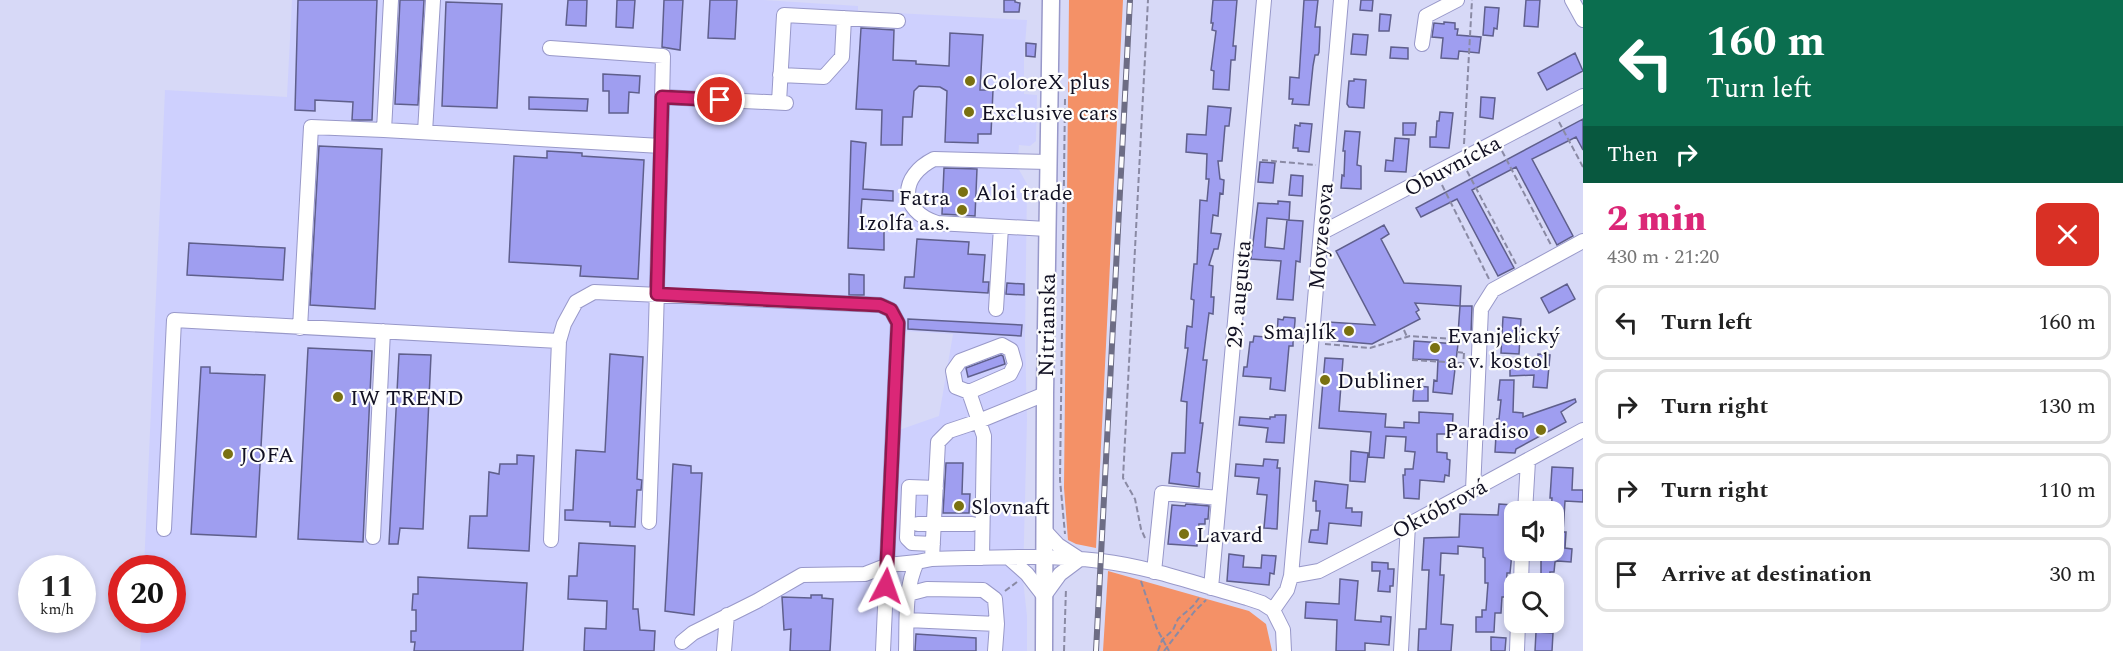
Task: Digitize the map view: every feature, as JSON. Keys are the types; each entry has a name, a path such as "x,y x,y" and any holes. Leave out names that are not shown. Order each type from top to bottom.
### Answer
{"main road":[{"name":"Nitrianska","path":"1044,651 1050,0"}],"street":[{"path":"384,130 391,0"},
{"path":"425,132 433,0"},
{"name":"29. augusta","path":"1207,591 1219,498 1264,0"},
{"name":"Moyzesova","path":"1273,610 1287,590 1291,576 1341,0"},
{"path":"1422,44 1426,16 1457,0"},
{"path":"1572,0 1583,20"},
{"path":"662,97 783,102 780,75 784,15 898,21"},
{"path":"780,75 824,77 842,57 844,18"},
{"path":"550,48 663,56 649,522"},
{"name":"Obuvnícka","path":"1321,233 1462,156 1497,141 1583,96"},
{"path":"300,328 311,127 661,146"},
{"path":"1047,229 937,223 925,219 914,211 909,201 909,184 923,165 942,158 1048,162"},
{"path":"996,309 1000,227"},
{"path":"1473,490 1481,309 1493,290 1583,241"},
{"path":"551,540 560,341 564,324 576,302 594,292 880,305 891,310 898,323 883,651"},
{"path":"164,530 174,320 560,341"},
{"path":"372,537 383,332"},
{"path":"969,392 984,436 982,558"},
{"path":"932,559 938,442 949,431 980,421 1045,394"},
{"name":"Októbrová","path":"1291,576 1316,572 1583,430"},
{"path":"1526,501 1528,461"},
{"path":"933,544 912,543 907,538 909,487 936,488"},
{"path":"1154,572 1162,493 1219,498"},
{"path":"918,524 972,524"},
{"path":"1401,651 1408,525"},
{"path":"1045,531 1058,545 1080,559"},
{"path":"1009,558 1027,574 1044,596 1060,574 1080,559"},
{"path":"682,642 693,633 757,602 802,575 865,574 888,565 932,559 1044,558 1107,562 1154,572 1207,591 1262,603 1273,610 1283,630 1284,651"},
{"path":"906,651 910,577 917,562"},
{"path":"908,594 927,589 983,590 995,598 997,624 995,651"},
{"path":"724,651 727,615"},
{"path":"907,620 997,624"},
{"path":"1517,651 1518,633"}],"path":[{"path":"1148,0 1123,478 1135,499 1141,529 1147,542 1156,553"},
{"path":"1472,0 1462,156 1521,274"},
{"path":"1065,93 1060,480 1065,538"},
{"path":"1553,112 1583,167"},
{"path":"1497,141 1556,256"},
{"path":"1250,159 1319,165"},
{"path":"1439,179 1493,290"},
{"path":"1404,330 1407,337"},
{"path":"1316,343 1370,348 1407,337 1474,340"},
{"path":"1463,368 1464,353"},
{"path":"1412,360 1463,363"},
{"path":"1138,575 1167,650 1194,612 1205,601 1207,591"},
{"path":"995,598 1022,577"},
{"path":"1064,651 1066,588"},
{"path":"1158,651 1162,640 1173,630 1178,619 1207,591"}],"shaded area":[{"path":"292,0 763,0 858,6 858,11 1027,20 1024,94 1037,95 1036,141 1030,146 1019,145 1018,157 1018,168 1027,184 1025,339 1027,419 1023,580 1027,616 1027,651 140,651 141,633 186,633 186,555 145,555 165,90 287,97","holes":["904,331 953,334 939,416 899,430"]},
{"path":"1069,0 1123,0 1096,548 1068,540 1064,488"},
{"path":"1108,571 1249,611 1266,624 1272,651 1103,651"}],"building":[{"path":"298,0 377,0 372,120 352,120 353,102 315,100 315,111 295,110"},
{"path":"400,0 424,0 418,105 395,104"},
{"path":"568,0 587,0 586,26 566,25"},
{"path":"617,0 635,0 633,28 616,27"},
{"path":"664,0 683,0 680,50 662,47"},
{"path":"710,0 737,0 735,39 708,38"},
{"path":"1004,0 1015,0 1020,3 1019,12 1004,12"},
{"path":"1213,0 1237,0 1233,46 1236,46 1235,60 1231,60 1229,90 1213,89 1214,71 1211,70 1216,31 1212,30 1213,23 1211,23"},
{"path":"1304,0 1318,0 1315,27 1320,27 1319,52 1315,55 1309,105 1292,104 1293,99 1289,99 1290,77 1299,78"},
{"path":"1361,0 1373,0 1372,11 1360,10"},
{"path":"1526,0 1540,0 1538,27 1524,26"},
{"path":"446,2 502,4 497,108 442,106"},
{"path":"1485,7 1499,8 1497,29 1494,28 1493,36 1483,35"},
{"path":"1380,14 1391,15 1389,31 1379,31"},
{"path":"1444,22 1455,23 1455,29 1458,29 1457,35 1481,37 1479,53 1459,51 1458,59 1441,58 1443,38 1432,37 1434,23 1444,24"},
{"path":"861,28 894,30 893,60 949,66 950,33 983,35 980,90 993,90 991,134 978,134 978,143 945,142 947,91 940,87 919,86 914,91 912,117 903,117 902,145 881,145 882,110 856,109"},
{"path":"1353,34 1368,35 1366,55 1351,54"},
{"path":"1026,43 1036,44 1035,57 1026,56"},
{"path":"1391,47 1408,48 1408,59 1390,58"},
{"path":"1575,53 1583,71 1547,90 1538,73"},
{"path":"603,74 640,76 639,93 629,92 628,113 609,113 609,91 603,91"},
{"path":"1354,79 1366,80 1364,108 1349,107 1347,104 1349,81 1354,81"},
{"path":"529,97 588,99 587,111 529,109"},
{"path":"1481,97 1495,98 1493,119 1480,117"},
{"path":"1208,106 1231,108 1229,126 1225,126 1222,161 1218,161 1220,179 1224,180 1223,194 1220,193 1218,216 1213,215 1211,233 1221,234 1218,249 1214,249 1209,265 1213,266 1211,297 1214,297 1213,314 1209,313 1203,360 1207,360 1200,423 1203,423 1197,472 1200,473 1199,487 1169,483 1172,453 1185,453 1187,402 1181,401 1188,348 1185,348 1186,334 1187,326 1192,327 1194,300 1191,299 1194,264 1197,264 1200,200 1207,201 1209,179 1206,179 1207,154 1186,152 1187,134 1206,135"},
{"path":"1440,112 1453,113 1449,148 1430,147 1430,137 1436,137"},
{"path":"1583,119 1583,150 1576,137 1532,159 1573,236 1557,245 1516,167 1472,190 1514,268 1498,276 1457,199 1421,217 1416,208"},
{"path":"1300,123 1312,124 1309,152 1293,148 1295,125 1300,126"},
{"path":"1403,123 1416,123 1415,135 1403,135"},
{"path":"1345,131 1360,132 1357,165 1361,166 1361,189 1341,188 1342,175 1344,176"},
{"path":"1395,138 1409,139 1406,172 1385,171 1386,160 1393,161"},
{"path":"851,141 866,143 863,189 893,191 893,201 862,199 860,226 884,227 884,250 848,248"},
{"path":"319,146 382,149 375,309 310,305"},
{"path":"547,151 644,160 638,279 580,276 581,266 509,262 514,156 547,158"},
{"path":"1260,162 1275,163 1273,183 1258,182"},
{"path":"944,168 977,169 975,216 942,214"},
{"path":"1291,175 1303,176 1302,196 1289,195"},
{"path":"1278,201 1290,202 1289,220 1267,218 1265,247 1284,249 1287,220 1303,221 1300,262 1296,261 1293,300 1277,299 1281,261 1251,259 1258,203 1278,204"},
{"path":"1384,225 1389,234 1381,239 1404,283 1461,286 1460,306 1415,303 1420,319 1372,344 1326,340 1328,322 1375,325 1336,251"},
{"path":"917,239 969,242 968,254 985,255 983,282 989,282 988,293 904,288 905,277 914,277"},
{"path":"189,243 285,248 283,280 187,275"},
{"path":"849,274 864,275 864,295 849,295"},
{"path":"1007,283 1024,284 1024,295 1006,294"},
{"path":"1567,284 1575,299 1549,313 1541,298"},
{"path":"1460,306 1472,306 1471,335 1458,334"},
{"path":"1284,317 1295,318 1293,346 1289,346 1285,391 1270,389 1271,378 1243,376 1244,367 1247,367 1250,342 1253,342 1254,336 1277,338 1278,319 1283,320"},
{"path":"1503,317 1521,319 1519,354 1501,353"},
{"path":"908,319 1022,325 1021,336 908,329"},
{"path":"1414,341 1458,344 1452,394 1433,392 1434,380 1437,381 1438,360 1413,359"},
{"path":"308,348 372,351 363,542 298,539"},
{"path":"399,354 431,355 423,529 400,528 398,544 389,544"},
{"path":"610,354 643,357 637,479 642,480 641,490 637,490 635,527 610,526 610,522 565,520 565,510 573,510 576,450 605,452"},
{"path":"1538,354 1550,355 1547,388 1533,387 1534,375 1510,376 1510,360 1538,361"},
{"path":"1001,355 1005,364 968,377 966,368"},
{"path":"1325,358 1343,359 1339,411 1386,414 1385,427 1404,428 1404,422 1419,423 1419,412 1453,414 1452,434 1437,434 1437,452 1447,453 1447,459 1450,460 1449,476 1445,475 1444,482 1420,480 1419,499 1404,498 1403,475 1405,475 1405,469 1413,469 1415,452 1405,451 1406,437 1386,436 1384,458 1369,457 1371,432 1319,428"},
{"name":"JOFA","path":"201,367 210,367 210,373 265,375 256,537 191,534"},
{"path":"1500,380 1514,380 1513,412 1523,413 1523,417 1575,399 1576,402 1561,412 1566,422 1516,449 1515,453 1495,452 1501,400 1498,400"},
{"path":"1414,386 1428,387 1428,401 1413,401"},
{"path":"1275,415 1286,415 1284,443 1266,442 1268,428 1239,425 1240,417 1270,419"},
{"path":"1351,451 1368,453 1365,482 1350,481"},
{"path":"517,455 534,456 529,551 468,548 470,516 487,516 489,472 499,474 500,464 517,464"},
{"path":"1264,459 1278,460 1277,468 1280,468 1277,529 1264,528 1267,495 1257,494 1259,478 1235,476 1236,464 1263,466"},
{"path":"946,463 963,463 962,494 970,494 969,513 943,513"},
{"path":"673,464 691,466 691,473 702,473 694,615 665,611"},
{"path":"1552,467 1573,468 1572,490 1583,490 1583,502 1565,501 1564,516 1564,501 1552,501 1550,498"},
{"path":"1315,481 1348,485 1346,508 1352,508 1352,512 1362,512 1361,526 1329,523 1327,544 1309,542 1311,530 1318,530 1320,511 1316,511 1316,501 1313,501"},
{"name":"Lavard","path":"1186,504 1209,506 1208,519 1205,519 1205,524 1199,524 1197,546 1168,544 1172,505 1185,506"},
{"path":"1499,504 1504,504 1504,561 1511,561 1510,573 1504,573 1504,597 1502,597 1501,613 1495,613 1494,632 1476,632 1476,617 1482,617 1482,610 1486,610 1488,583 1485,583 1483,548 1458,546 1458,554 1441,553 1440,575 1444,575 1441,624 1453,625 1451,651 1418,651 1419,629 1426,629 1429,570 1422,570 1424,538 1459,537 1460,514 1498,515"},
{"path":"1564,532 1566,532 1565,548 1572,549 1571,562 1557,561 1564,561"},
{"path":"579,543 635,546 633,609 638,609 640,630 655,631 654,651 584,651 585,628 606,629 607,601 568,599 569,576 577,576"},
{"path":"1229,554 1244,556 1243,567 1261,568 1262,555 1276,556 1274,574 1270,573 1269,585 1227,581"},
{"path":"1541,561 1557,561 1554,572 1541,573"},
{"path":"1372,562 1388,563 1388,569 1394,569 1393,586 1390,586 1390,592 1378,591 1380,571 1372,571"},
{"path":"418,577 527,583 523,651 414,651 415,642 411,642 411,631 416,631 416,610 412,610 413,594 418,594"},
{"path":"1340,579 1358,581 1355,620 1381,622 1381,616 1391,617 1389,645 1365,643 1365,651 1336,651 1337,620 1305,618 1306,602 1339,604"},
{"path":"811,595 822,595 822,598 833,599 830,651 790,651 791,629 784,630 782,597 811,598"},
{"path":"1536,633 1553,633 1552,651 1535,651"},
{"path":"916,634 976,638 976,651 915,651"},
{"path":"1491,637 1506,638 1505,651 1491,651"}],"railway":[{"path":"1096,651 1130,0"}],"place":[{"name":"ColoreX plus","path":"970,81"},
{"name":"Exclusive cars","path":"969,112"},
{"name":"Aloi trade","path":"963,192"},
{"name":"Fatra Izolfa a.s.","path":"962,210"},
{"name":"Smajlík","path":"1349,331"},
{"name":"Evanjelický a. v. kostol","path":"1435,348"},
{"name":"Dubliner","path":"1325,380"},
{"name":"IW TREND","path":"338,397"},
{"name":"Paradiso","path":"1541,430"},
{"name":"JOFA","path":"228,454"},
{"name":"Slovnaft","path":"959,506"},
{"name":"Lavard","path":"1184,534"}],"route":[{"path":"720,100 662,97 657,294 880,305 891,310 898,323 886,586"}]}
